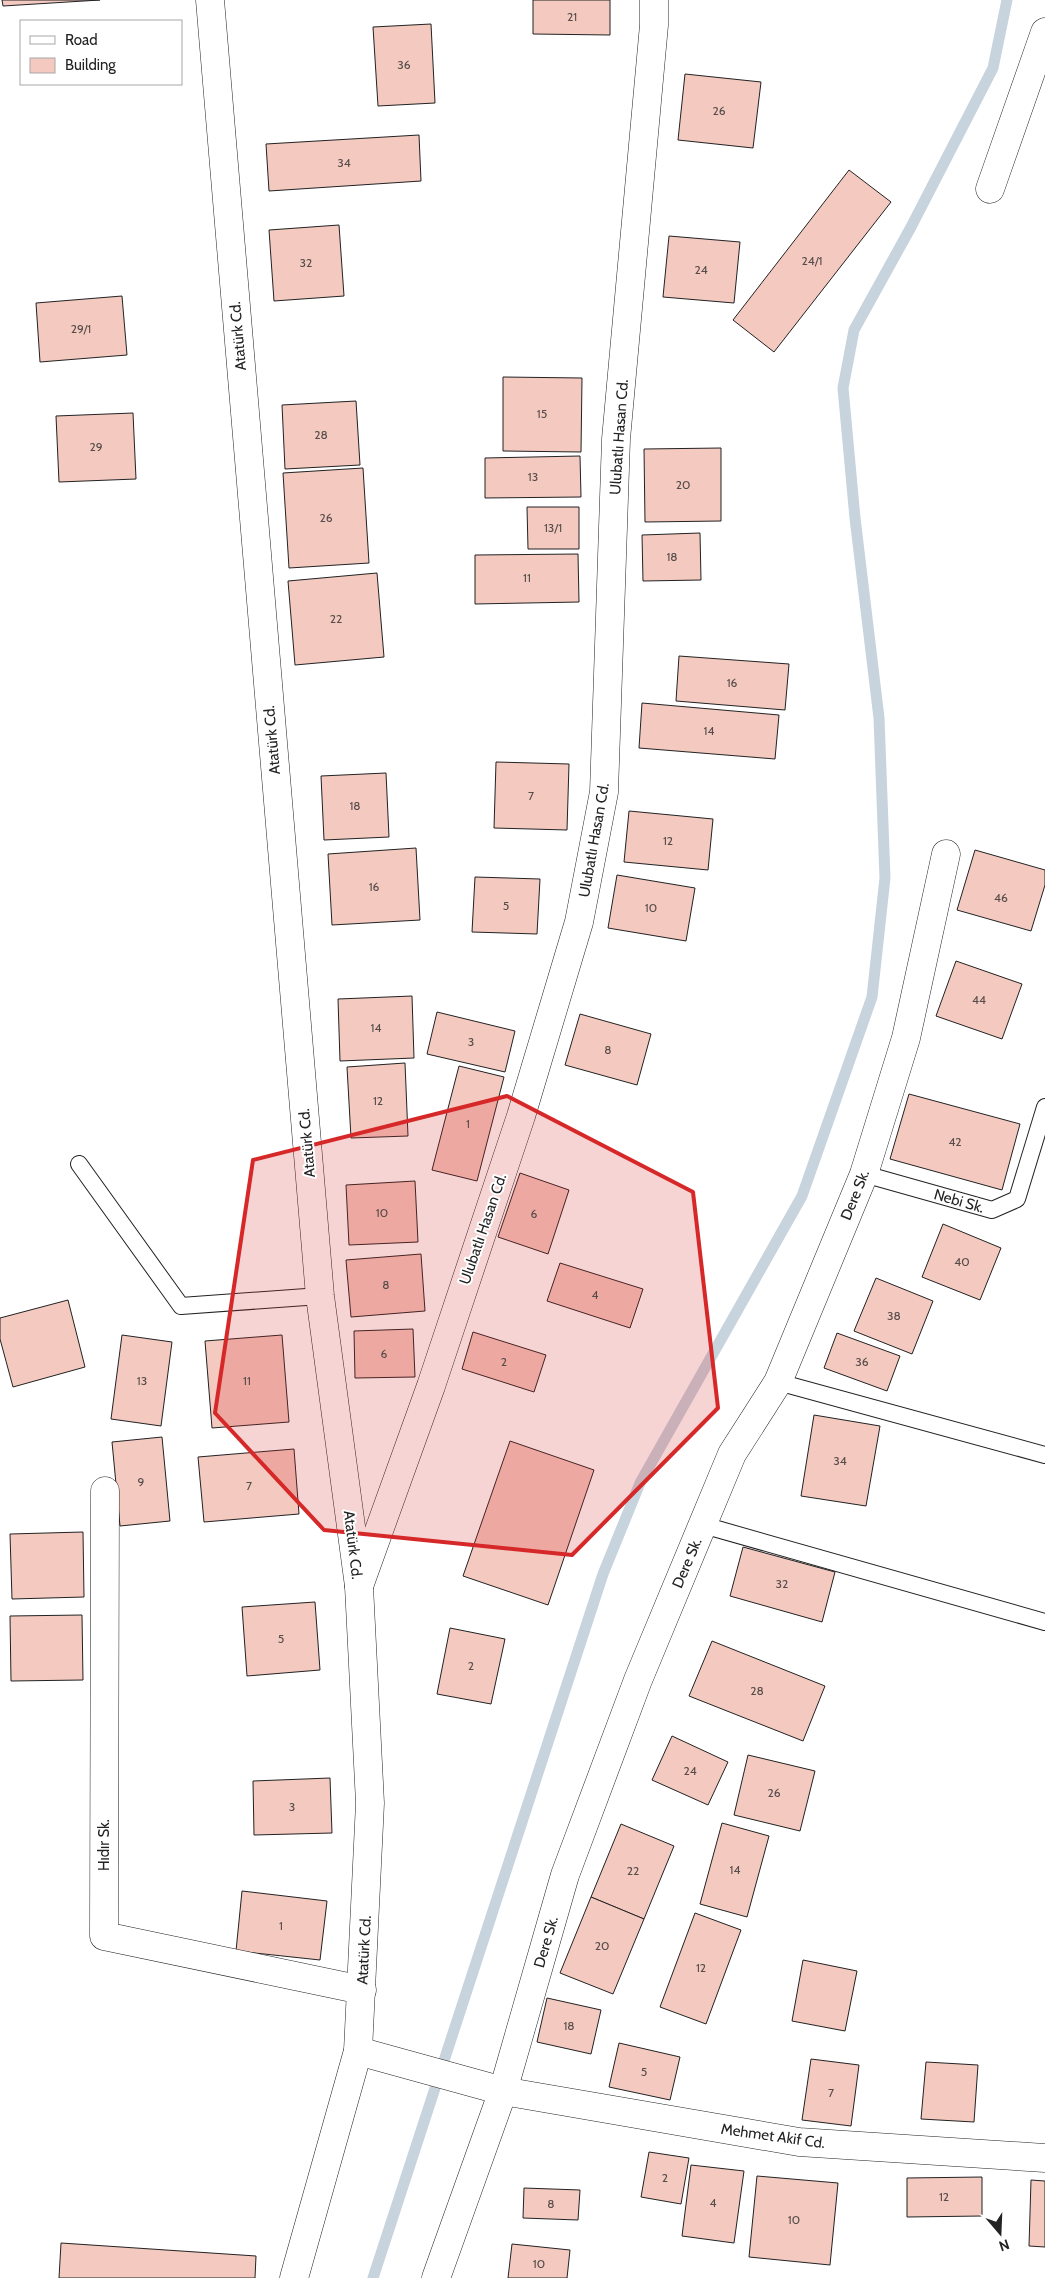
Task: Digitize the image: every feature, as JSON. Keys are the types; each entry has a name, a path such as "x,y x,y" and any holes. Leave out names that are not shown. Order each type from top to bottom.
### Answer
{"street":[{"name":"Atatürk Cd.","path":"210,0 320,1296 358,1586 370,1803 358,2051 294,2278"},
{"name":"Ulubatlı Hasan Cd.","path":"358,1586 431,1386 522,1116 579,922 604,792 616,439 654,25 654,0"},
{"path":"990,189 1045,32"},
{"name":"Dere Sk.","path":"436,2278 503,2091 565,1875 638,1680 732,1454 778,1382 864,1174 906,1038 946,854"},
{"name":"Hıdır Sk.","path":"104,1491 104,1936 362,1990"},
{"name":"Mehmet Akif Cd.","path":"358,2051 503,2091 799,2142 1045,2158"}],"lane":[{"name":"Nebi Sk.","path":"864,1174 992,1210 1017,1199 1045,1107"},
{"path":"79,1164 181,1306 320,1296"},
{"path":"778,1382 1045,1455"},
{"path":"703,1525 1045,1622"}],"highlighted area":[{"path":"507,1096 693,1192 718,1408 572,1555 324,1530 215,1413 253,1160"}],"building":[{"path":"2,0 100,0 3,6"},
{"path":"533,0 610,0 610,35 533,34"},
{"path":"431,24 435,103 378,106 373,27"},
{"path":"685,74 761,82 753,148 678,140"},
{"path":"419,135 421,181 269,191 266,144"},
{"path":"849,170 891,202 774,352 733,320"},
{"path":"339,225 344,296 274,301 269,230"},
{"path":"669,236 740,242 734,303 663,297"},
{"path":"122,296 127,355 40,362 36,303"},
{"path":"503,377 582,378 581,452 503,451"},
{"path":"356,401 360,465 285,469 282,405"},
{"path":"133,413 136,479 59,482 56,416"},
{"path":"721,448 721,521 645,522 644,449"},
{"path":"580,456 581,497 485,498 485,458"},
{"path":"363,468 369,563 289,568 283,473"},
{"path":"527,507 579,507 579,549 528,549"},
{"path":"700,533 701,580 643,581 642,535"},
{"path":"578,554 579,602 475,604 475,555"},
{"path":"377,573 384,657 295,665 288,581"},
{"path":"679,656 789,664 785,710 676,701"},
{"path":"642,703 779,715 775,759 639,748"},
{"path":"496,762 569,764 567,830 494,828"},
{"path":"386,773 389,837 324,840 321,776"},
{"path":"629,811 713,819 708,870 624,862"},
{"path":"416,848 420,920 332,925 328,854"},
{"path":"975,850 1045,870 1045,885 1031,931 957,910"},
{"path":"617,875 695,888 686,941 608,928"},
{"path":"475,877 540,879 537,934 472,932"},
{"path":"956,961 1022,984 1002,1039 936,1016"},
{"path":"412,996 414,1058 340,1061 338,999"},
{"path":"437,1012 515,1031 505,1072 427,1054"},
{"path":"580,1014 651,1034 637,1085 565,1065"},
{"path":"405,1063 408,1136 351,1138 347,1067"},
{"path":"459,1066 504,1077 477,1181 432,1170"},
{"path":"909,1094 1020,1124 1002,1190 890,1159"},
{"path":"520,1173 569,1190 548,1254 498,1237"},
{"path":"415,1181 418,1242 349,1245 346,1185"},
{"path":"943,1224 1001,1248 980,1300 922,1277"},
{"path":"421,1254 425,1311 351,1317 346,1260"},
{"path":"560,1263 643,1289 630,1328 547,1301"},
{"path":"876,1278 933,1301 912,1354 854,1331"},
{"path":"68,1300 85,1367 13,1387 0,1339 0,1318"},
{"path":"413,1329 415,1377 355,1378 354,1331"},
{"path":"473,1332 546,1355 534,1392 462,1369"},
{"path":"837,1333 900,1356 887,1391 824,1368"},
{"path":"122,1335 172,1342 161,1426 111,1419"},
{"path":"282,1335 289,1422 212,1428 205,1341"},
{"path":"814,1415 880,1426 866,1506 801,1496"},
{"path":"162,1437 170,1521 120,1526 112,1442"},
{"path":"510,1441 594,1470 548,1605 463,1576"},
{"path":"294,1449 299,1514 204,1522 198,1457"},
{"path":"83,1532 84,1597 12,1599 10,1534"},
{"path":"743,1547 835,1572 822,1622 730,1596"},
{"path":"315,1602 320,1670 247,1676 242,1607"},
{"path":"82,1615 83,1680 11,1681 10,1616"},
{"path":"450,1628 505,1639 491,1704 437,1694"},
{"path":"712,1641 825,1686 803,1741 689,1696"},
{"path":"672,1736 728,1762 708,1805 652,1780"},
{"path":"748,1755 815,1771 800,1831 734,1815"},
{"path":"330,1778 332,1833 254,1835 253,1781"},
{"path":"722,1823 769,1836 747,1917 700,1904"},
{"path":"621,1824 674,1846 644,1919 591,1897"},
{"path":"242,1891 327,1901 320,1960 236,1951"},
{"path":"591,1897 644,1919 613,1994 560,1973"},
{"path":"695,1913 741,1930 706,2024 660,2007"},
{"path":"803,1960 857,1971 845,2031 792,2021"},
{"path":"547,1998 601,2010 591,2054 537,2042"},
{"path":"619,2043 680,2057 670,2100 609,2087"},
{"path":"811,2059 859,2065 851,2126 802,2120"},
{"path":"926,2062 978,2065 974,2122 921,2119"},
{"path":"649,2152 689,2158 681,2204 641,2197"},
{"path":"691,2165 744,2171 734,2243 682,2236"},
{"path":"757,2176 838,2183 830,2265 749,2257"},
{"path":"982,2177 982,2216 907,2217 907,2178"},
{"path":"1031,2180 1045,2181 1045,2247 1029,2246"},
{"path":"524,2188 580,2190 578,2220 523,2218"},
{"path":"61,2243 256,2256 255,2278 59,2278"},
{"path":"512,2244 570,2250 567,2278 508,2278"}],"waterway":[{"path":"373,2278 603,1574 640,1483 802,1196 872,997 885,878 879,718 855,518 843,388 854,330 911,227 993,68 1007,0"}]}
